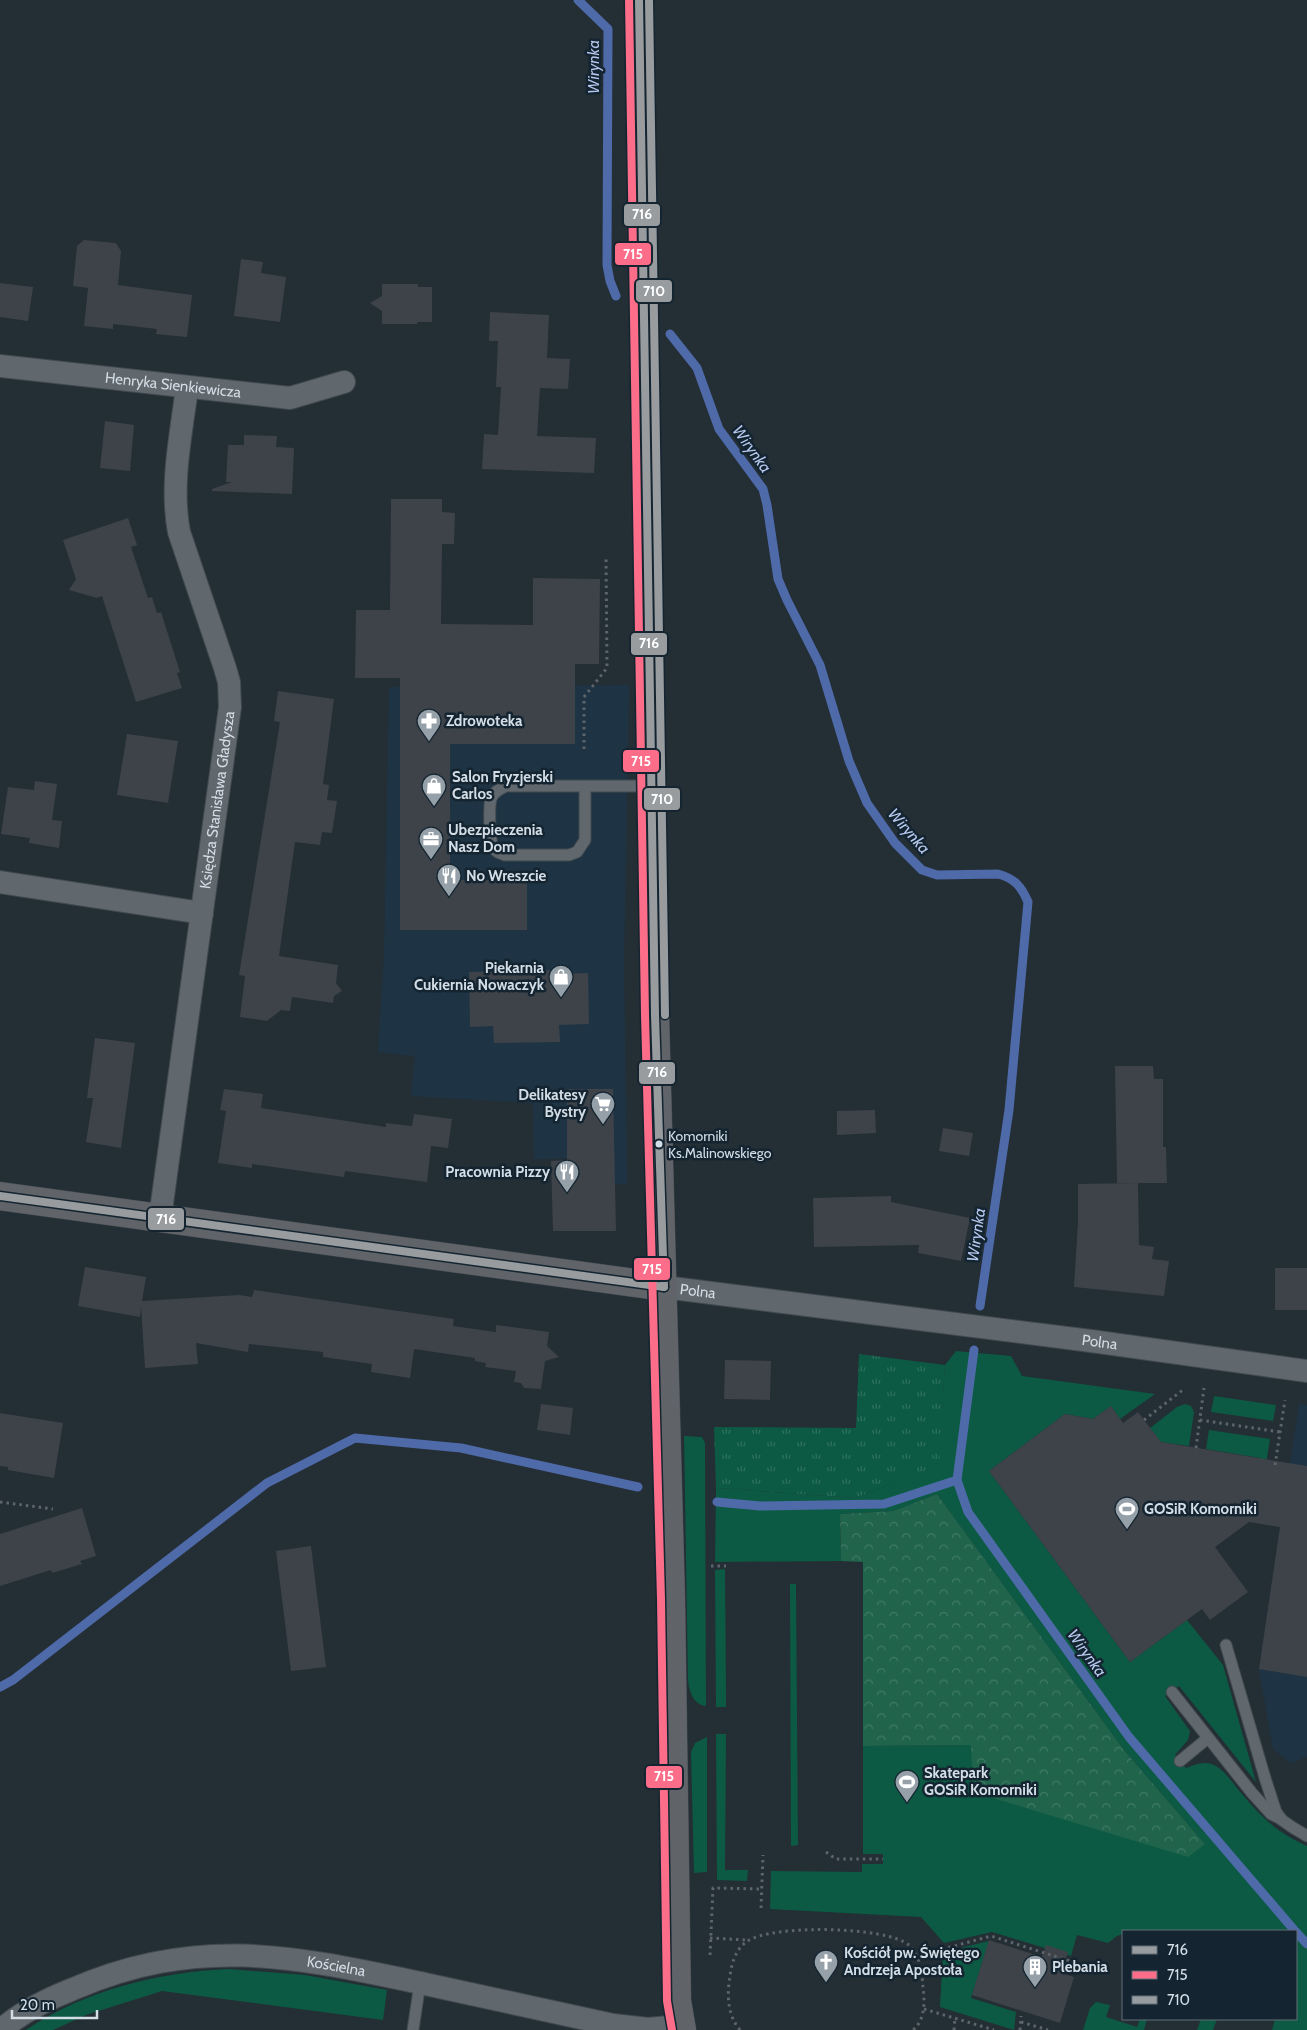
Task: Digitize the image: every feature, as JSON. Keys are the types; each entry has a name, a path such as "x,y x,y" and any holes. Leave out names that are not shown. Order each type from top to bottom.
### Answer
{"street":[{"path":"639,0 653,786 655,1015 664,1287 674,1720 677,2001 681,2028"},
{"name":"Henryka Sienkiewicza","path":"0,366 290,398 344,382"},
{"name":"Księdza Stanisława Gładysza","path":"160,1218 229,722 231,695 226,668 179,532 176,518 175,493 187,388"},
{"path":"0,882 202,913"},
{"name":"Polna","path":"0,1196 664,1287 1090,1341 1307,1371"},
{"name":"Kościelna","path":"1,2030 10,2022 44,2002 100,1977 139,1966 194,1956 244,1955 294,1958 613,2025 648,2029 681,2028"}],"lane":[{"path":"585,786 585,840 576,852 569,855 505,855 498,853 494,848 491,841 490,800 499,789 506,786 585,786 653,786"},
{"path":"1226,1645 1265,1778 1276,1812 1282,1820"},
{"path":"1172,1692 1264,1808 1307,1836"},
{"path":"1180,1762 1208,1738"},
{"path":"413,2030 420,1983"}],"path":[{"path":"584,749 584,697 607,668 606,557"},
{"path":"1196,1448 1204,1388"},
{"path":"1144,1420 1184,1389"},
{"path":"1275,1465 1285,1400"},
{"path":"1200,1420 1280,1432"},
{"path":"0,1502 53,1509"},
{"path":"710,1566 726,1566"},
{"path":"826,1852 836,1858 883,1859"},
{"path":"762,1908 763,1855"},
{"path":"710,1955 713,1888 762,1889"},
{"path":"740,2030 732,2019 728,1992 734,1960 739,1949 749,1940 760,1936 793,1930 867,1932 901,1940 910,1946 917,1956 923,1979 924,2009 921,2018 913,2030"},
{"path":"917,1956 992,1936 1092,1968"},
{"path":"710,1938 749,1940"},
{"path":"924,2009 994,2030"},
{"path":"1020,2030 1021,2016"},
{"path":"954,2018 954,2030"},
{"path":"1021,2022 1048,2030"}],"shaded area":[{"path":"629,685 624,962 627,1184 585,1185 583,1158 534,1159 533,1103 411,1096 415,1056 378,1052 384,956 389,687"},
{"path":"1299,1404 1307,1405 1307,1757 1291,1763 1273,1749 1259,1669"}],"green space":[{"path":"956,1351 1011,1356 1022,1376 1155,1394 1120,1419 1111,1406 1093,1419 1065,1414 989,1471 1130,1662 1187,1620 1223,1665 1256,1782 1179,1686 1165,1696 1190,1731 1188,1740 1175,1755 1186,1768 1205,1763 1216,1766 1227,1775 1264,1818 1287,1835 1307,1846 1307,2030 1272,2030 1275,2020 1297,2020 1297,1930 1122,1930 1122,1934 1108,1943 1077,1935 1071,1956 992,1932 944,1943 921,1917 770,1909 771,1871 862,1872 862,1864 883,1864 883,1854 863,1854 863,1746 971,1745 1205,1844 1124,1750 937,1494 893,1511 840,1514 841,1561 715,1562 716,1488 855,1498 938,1466 945,1365"},
{"path":"859,1354 945,1365 939,1466 855,1498 716,1488 714,1427 856,1428"},
{"path":"1214,1396 1276,1405 1273,1421 1211,1412"},
{"path":"1185,1404 1191,1406 1194,1412 1189,1446 1161,1442 1150,1428 1177,1407"},
{"path":"1209,1430 1270,1439 1266,1464 1260,1463 1260,1458 1206,1449"},
{"path":"684,1436 702,1437 705,1443 706,1706 695,1700 689,1689 688,1680"},
{"path":"937,1494 1124,1750 1205,1844 1188,1857 973,1792 971,1745 863,1746 863,1562 841,1561 840,1514 893,1511"},
{"path":"725,1569 726,1707 716,1707 715,1570"},
{"path":"790,1584 796,1584 798,1845 791,1846"},
{"path":"716,1734 726,1734 725,1870 748,1870 747,1881 717,1880"},
{"path":"707,1737 707,1872 694,1873 691,1752 695,1743"},
{"path":"989,1941 971,1998 1016,2012 1014,2030 940,2007 943,1952"},
{"path":"229,1969 305,1975 387,1990 383,2020 162,1991 86,2015 53,2030 26,2030 73,2004 123,1986 176,1974"},
{"path":"1096,2002 1110,2005 1106,2017 1137,2027 1140,2020 1147,2020 1144,2030 1083,2030 1090,2008"},
{"path":"1201,2020 1217,2020 1213,2030 1197,2030"}],"building":[{"path":"84,240 116,243 121,251 118,285 192,295 187,337 156,334 157,329 113,324 113,329 84,326 88,288 73,286 77,246"},
{"path":"241,259 263,262 261,273 286,277 280,322 234,316"},
{"path":"0,283 33,287 28,321 0,317"},
{"path":"382,284 418,284 418,287 432,287 432,322 382,324 382,311 370,303 382,296"},
{"path":"490,312 549,315 547,358 570,359 568,389 540,388 537,436 596,438 594,473 482,469 484,434 498,435 501,387 496,387 498,341 489,341"},
{"path":"105,421 134,425 130,471 100,468"},
{"path":"244,435 277,436 276,447 294,448 292,494 212,491 212,489 232,482 226,482 228,445 244,445"},
{"path":"391,499 442,499 442,512 455,513 454,544 442,544 441,624 533,625 533,578 600,579 599,664 575,664 575,744 450,744 450,880 527,880 527,930 400,930 400,678 355,678 356,610 390,610"},
{"path":"128,518 137,545 131,547 148,598 152,597 157,613 161,612 180,672 177,673 182,688 136,702 102,596 97,598 69,590 76,579 63,540"},
{"path":"278,691 334,699 323,784 329,785 327,800 337,801 332,833 322,832 320,845 295,842 279,956 338,965 336,983 342,991 334,996 333,1003 292,997 290,1011 281,1010 267,1021 240,1017 245,976 239,975 280,722 274,721"},
{"path":"127,734 178,741 168,803 117,795"},
{"path":"35,781 57,784 52,820 62,821 59,848 29,843 30,838 1,834 8,787 34,790"},
{"path":"558,970 558,974 588,973 589,1024 559,1025 560,1042 494,1043 493,1026 470,1027 469,972"},
{"path":"95,1038 135,1043 121,1148 86,1142 93,1098 87,1098"},
{"path":"1115,1066 1153,1066 1154,1079 1163,1079 1163,1147 1166,1147 1167,1183 1117,1183"},
{"path":"224,1089 263,1094 261,1108 386,1127 386,1123 412,1126 414,1114 452,1119 448,1148 431,1146 427,1182 345,1171 344,1177 252,1164 252,1168 218,1163 226,1111 220,1110"},
{"path":"567,1089 613,1089 616,1231 553,1231 551,1161 567,1160"},
{"path":"875,1110 876,1133 837,1135 837,1111"},
{"path":"943,1128 973,1133 969,1156 939,1151"},
{"path":"1138,1183 1139,1245 1154,1247 1152,1259 1169,1261 1164,1296 1074,1287 1078,1184"},
{"path":"891,1196 891,1202 970,1218 961,1261 918,1253 919,1245 814,1247 813,1198"},
{"path":"85,1267 146,1277 142,1301 239,1295 252,1297 254,1290 454,1319 453,1326 496,1332 496,1325 549,1332 547,1346 559,1357 545,1361 541,1389 524,1388 521,1383 514,1382 516,1371 485,1367 486,1363 475,1361 475,1358 414,1349 410,1378 371,1372 372,1364 323,1357 323,1352 249,1344 248,1352 196,1343 198,1364 145,1368 141,1306 140,1317 78,1306"},
{"path":"1275,1268 1307,1268 1307,1310 1275,1310"},
{"path":"725,1360 771,1361 770,1400 724,1399"},
{"path":"541,1404 573,1408 570,1435 537,1430"},
{"name":"GOSiR Komorniki","path":"1111,1406 1123,1423 1138,1412 1161,1442 1307,1466 1307,1677 1259,1669 1280,1527 1249,1522 1215,1547 1248,1592 1210,1620 1202,1609 1130,1662 989,1471 1065,1414 1093,1419"},
{"path":"0,1413 63,1423 54,1478 8,1470 8,1467 0,1466"},
{"path":"82,1508 96,1556 80,1561 82,1564 52,1573 51,1570 0,1586 0,1534"},
{"path":"311,1546 326,1667 291,1671 276,1551"},
{"path":"989,1940 1042,1957 1046,1945 1068,1952 1061,1973 1074,1977 1060,2023 972,1995"}],"waterway":[{"name":"Wirynka","path":"578,0 608,29 607,265 610,281 616,296"},
{"name":"Wirynka","path":"670,334 697,368 719,429 763,489 778,579 820,665 849,761 867,803 895,843 922,870 937,875 998,874 1009,878 1017,884 1028,902 1009,1110 980,1306"},
{"name":"Wirynka","path":"974,1350 957,1480 968,1512 1129,1737 1294,1930"},
{"path":"0,1687 13,1680 267,1483 355,1438 461,1448 638,1487"},
{"path":"717,1502 760,1506 884,1504 957,1480"},
{"name":"Wirynka","path":"1297,1933 1307,1944"}],"transit line":[{"name":"715","path":"629,0 645,1015 661,1599 667,2001 672,2030"},
{"name":"716","path":"639,0 655,1015 664,1287"},
{"name":"710","path":"649,0 665,1015"},
{"name":"716","path":"0,1196 664,1287"}],"place":[{"name":"Zdrowoteka","path":"429,742"},
{"name":"Salon Fryzjerski Carlos","path":"434,807"},
{"name":"Ubezpieczenia Nasz Dom","path":"431,860"},
{"name":"No Wreszcie","path":"449,897"},
{"name":"Piekarnia Cukiernia Nowaczyk","path":"561,998"},
{"name":"Delikatesy Bystry","path":"603,1125"},
{"name":"Komorniki Ks.Malinowskiego","path":"659,1144"},
{"name":"Pracownia Pizzy","path":"567,1193"},
{"name":"GOSiR Komorniki","path":"1127,1530"},
{"name":"Skatepark GOSiR Komorniki","path":"907,1803"},
{"name":"Kościół pw. Świętego Andrzeja Apostoła","path":"826,1983"},
{"name":"Plebania","path":"1035,1988"}]}
